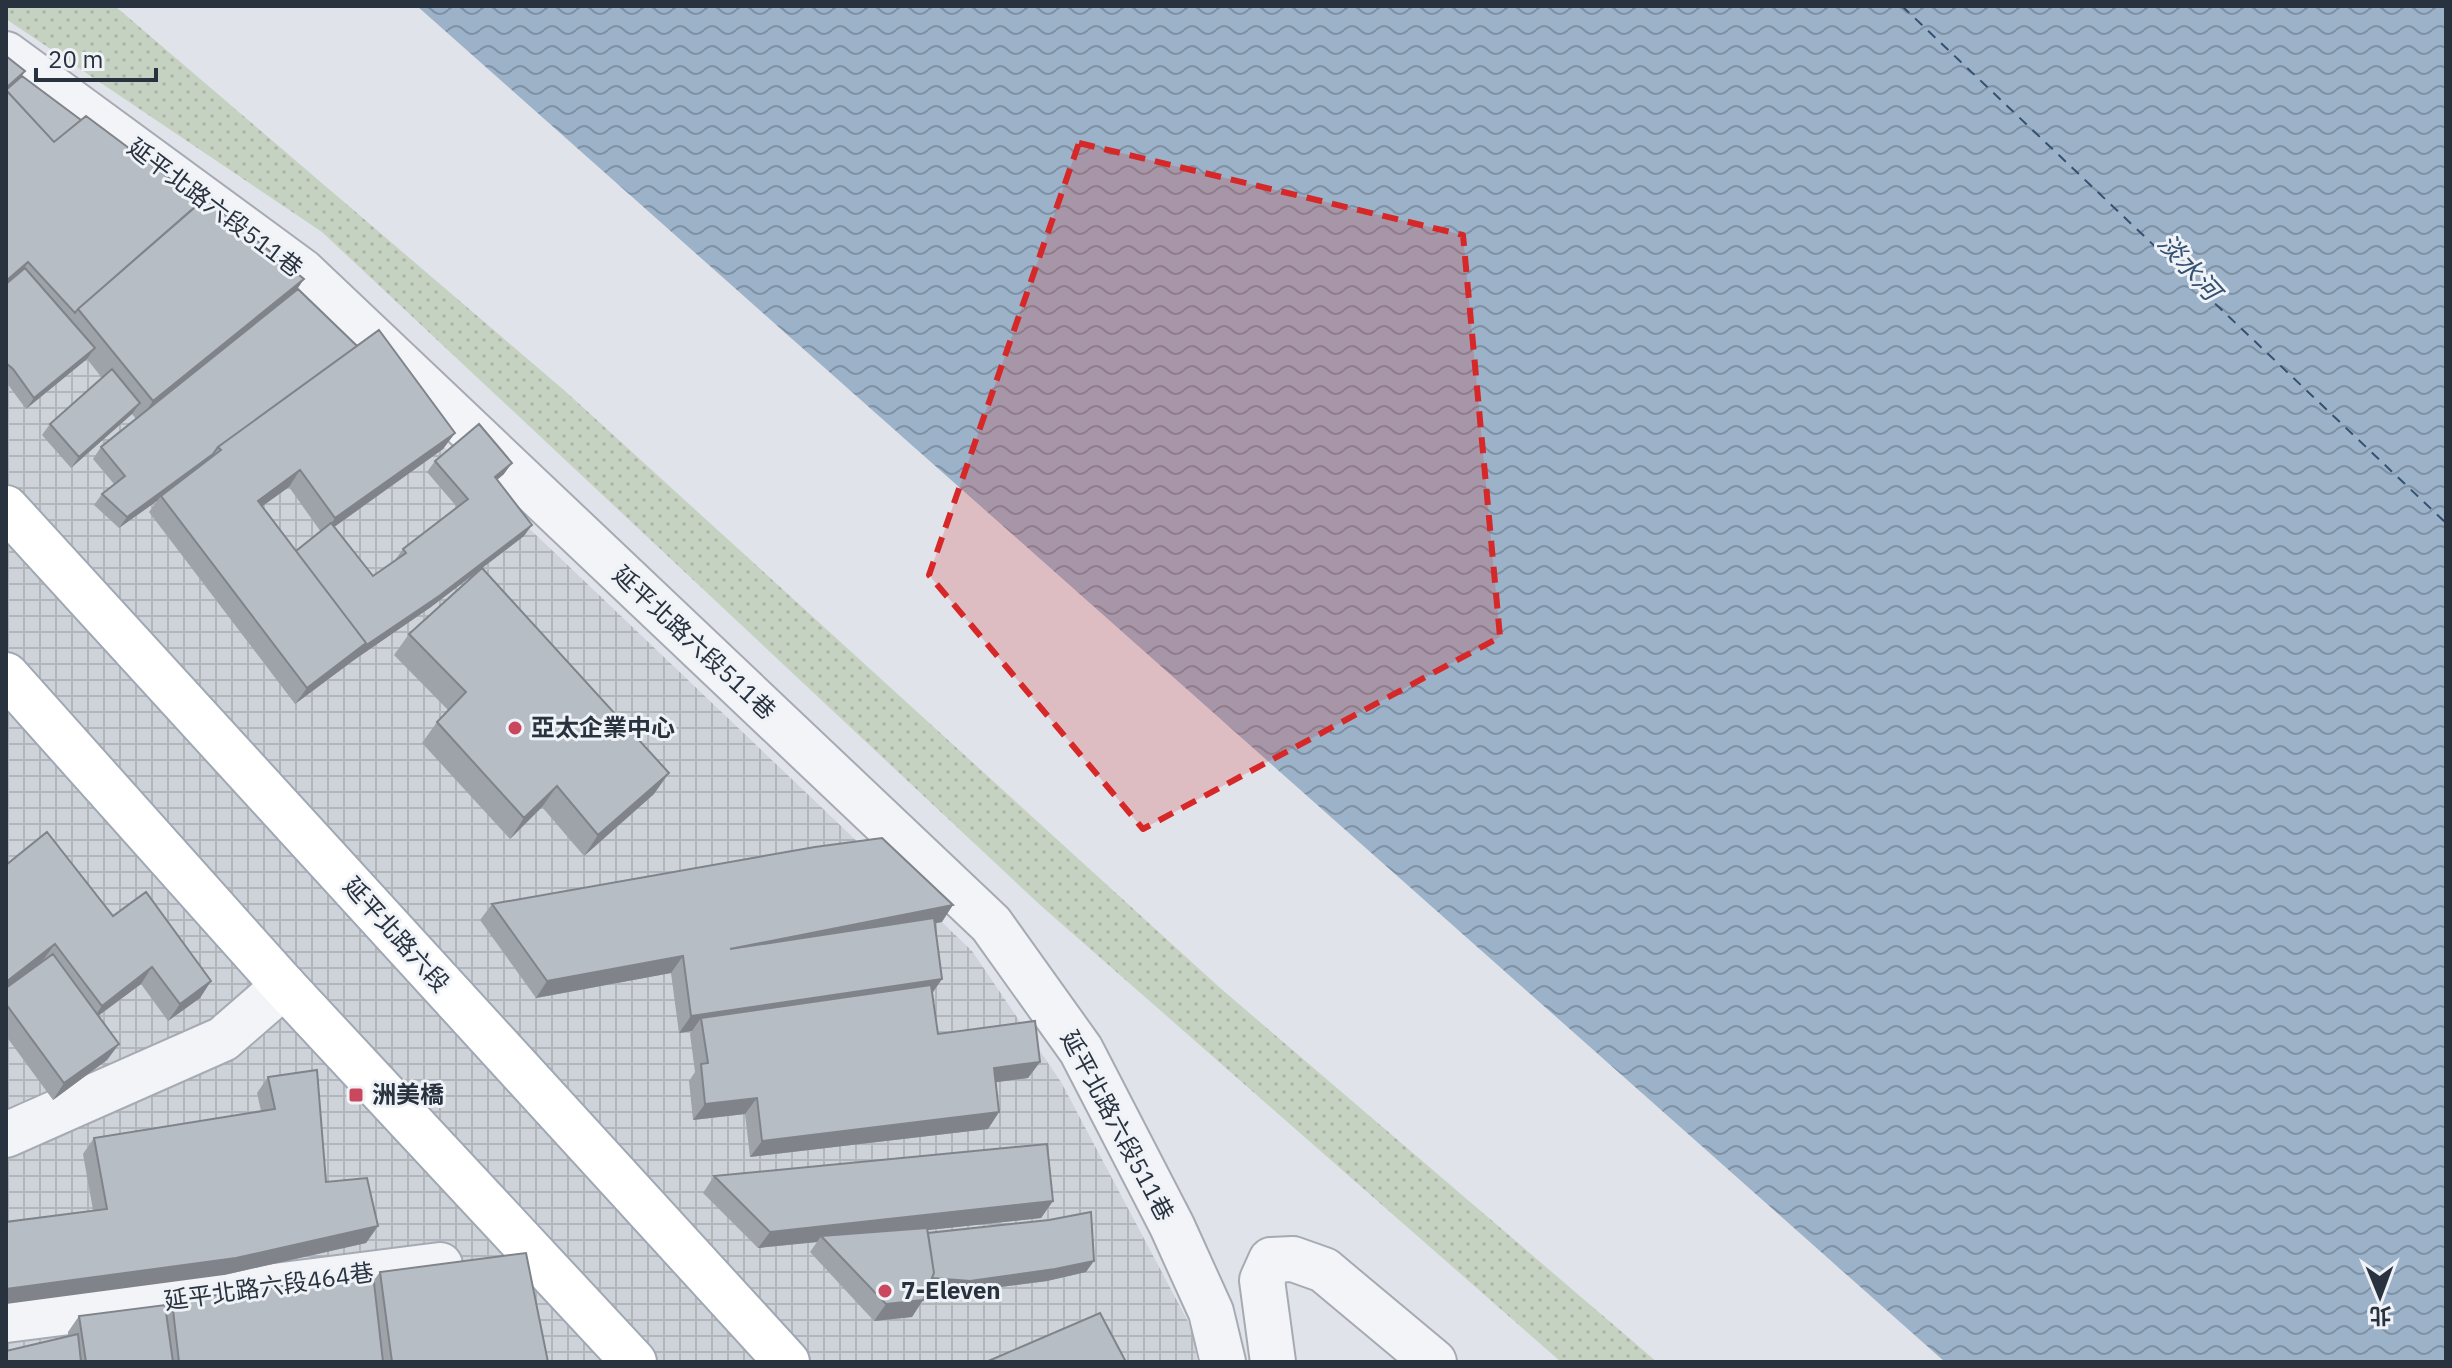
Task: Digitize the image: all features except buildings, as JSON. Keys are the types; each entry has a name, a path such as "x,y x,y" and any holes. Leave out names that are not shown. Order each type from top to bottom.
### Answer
{"main road":[{"name":"延平北路六段","path":"6,508 787,1362"},
{"path":"6,675 284,986 634,1362"}],"street":[{"name":"延平北路六段511巷","path":"6,54 302,271 991,924 1081,1050 1172,1226 1211,1312 1223,1362"},
{"path":"6,1135 223,1039 284,986"},
{"name":"延平北路六段464巷","path":"6,1320 532,1255"},
{"path":"1273,1362 1262,1280 1271,1260 1293,1259 1324,1270 1434,1362"}],"highlighted area":[{"path":"1079,143 1463,235 1500,637 1143,829 929,575"}],"shaded area":[{"path":"6,82 253,265 972,951 1061,1082 1193,1331 1197,1362 6,1362"}],"green space":[{"path":"6,6 115,6 565,391 1219,987 1657,1362 1561,1362 1039,904 322,232 6,19"}],"water":[{"name":"淡水河","path":"417,6 2446,6 2446,1362 1945,1362"}],"ferry route":[{"path":"1902,6 2446,523"}],"place":[{"name":"亞太企業中心","path":"515,728"},
{"name":"洲美橋","path":"356,1095"},
{"name":"7-Eleven","path":"885,1291"}]}
